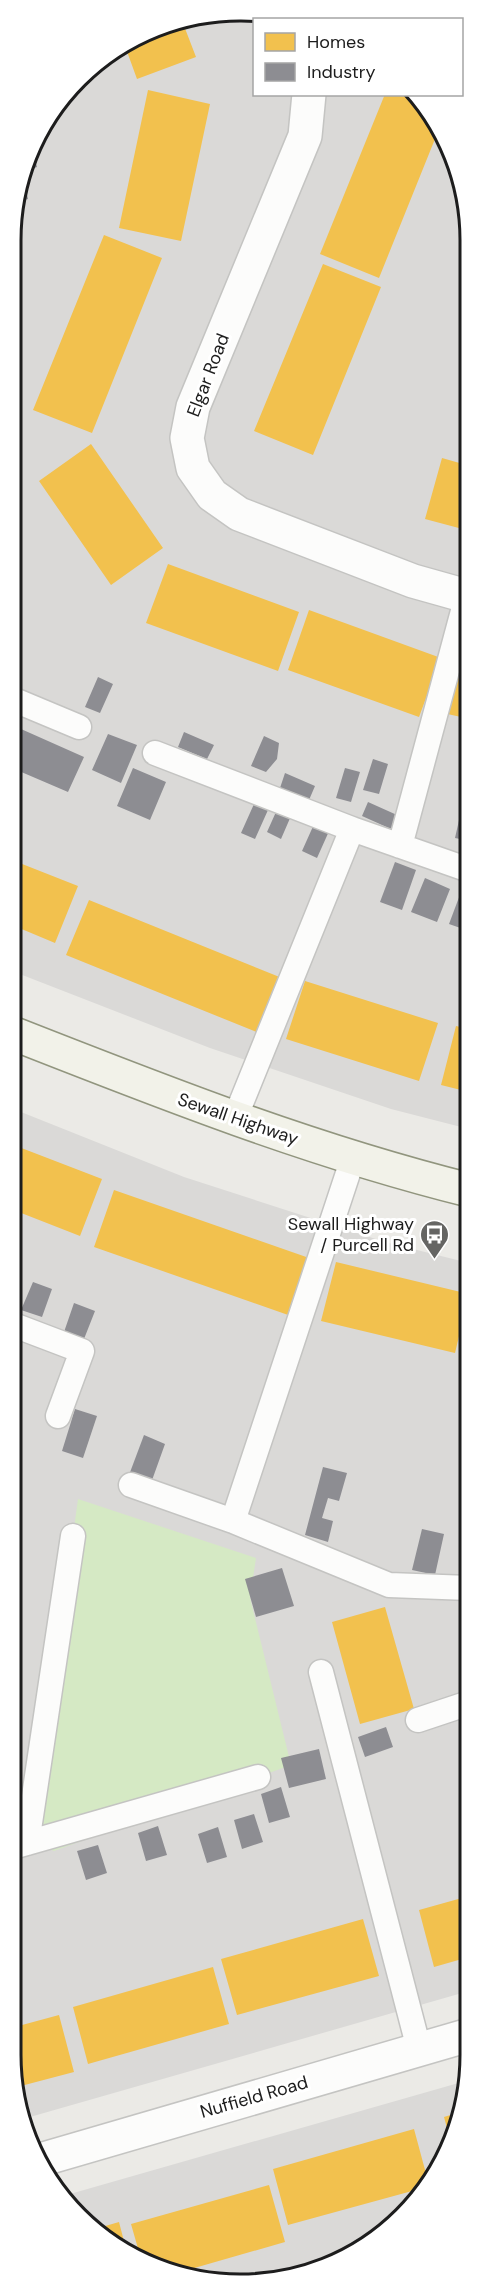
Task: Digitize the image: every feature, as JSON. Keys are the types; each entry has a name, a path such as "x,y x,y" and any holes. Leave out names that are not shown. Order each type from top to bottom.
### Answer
{"street":[{"name":"Elgar Road","path":"309,96 306,136 193,407 187,438 193,468 212,495 238,514 413,581 460,595"},
{"name":"Sewall Highway","path":"21,1037 183,1101 235,1119 397,1172 460,1188"},
{"name":"Nuffield Road","path":"47,2158 460,2038"}],"lane":[{"path":"399,846 460,626"},
{"path":"21,703 79,727"},
{"path":"155,753 352,830 460,867"},
{"path":"235,1119 352,830"},
{"path":"233,1521 353,1158"},
{"path":"21,1328 82,1351 58,1416"},
{"path":"131,1485 233,1521 389,1585 460,1588"},
{"path":"21,1834 73,1536"},
{"path":"321,1672 419,2049"},
{"path":"418,1720 460,1706"},
{"path":"21,1844 258,1777"}],"shaded area":[{"path":"226,21 253,21 253,96 406,96 437,143 456,198 460,226 460,1127 391,1109 210,1048 21,974 21,226 28,184 44,143 66,107 96,75 131,50 184,28"},
{"path":"21,1112 184,1177 385,1242 460,1261 460,1994 30,2117 21,2069"},
{"path":"458,2083 453,2111 437,2152 406,2199 385,2220 350,2245 297,2267 255,2274 226,2274 184,2267 131,2245 96,2220 71,2194"}],"green space":[{"path":"78,1499 256,1558 250,1598 291,1765 54,1851 31,1841"}],"building: Homes":[{"path":"185,28 196,57 137,79 127,52"},
{"path":"148,90 210,104 181,241 119,228"},
{"path":"384,96 406,96 435,139 379,278 320,254"},
{"path":"104,235 162,258 92,433 33,410"},
{"path":"323,264 381,287 313,455 254,431"},
{"path":"91,444 163,548 111,585 39,481"},
{"path":"442,458 460,463 460,528 425,519"},
{"path":"168,564 299,612 278,671 146,623"},
{"path":"309,610 441,658 419,717 288,670"},
{"path":"458,651 460,652 460,717 443,713"},
{"path":"21,864 78,886 55,943 21,929"},
{"path":"89,900 282,978 259,1033 66,955"},
{"path":"305,981 438,1023 419,1081 286,1039"},
{"path":"456,1026 460,1027 460,1090 441,1085"},
{"path":"21,1148 102,1179 80,1236 21,1213"},
{"path":"114,1190 312,1259 291,1316 94,1247"},
{"path":"336,1262 460,1292 460,1332 455,1353 321,1321"},
{"path":"385,1607 414,1709 360,1724 332,1622"},
{"path":"460,1899 460,1960 434,1967 419,1910"},
{"path":"363,1919 379,1976 237,2015 221,1959"},
{"path":"213,1967 229,2024 88,2064 73,2007"},
{"path":"59,2015 74,2072 23,2085 21,2025"},
{"path":"452,2115 447,2128 444,2117"},
{"path":"414,2129 426,2172 413,2191 288,2225 273,2169"},
{"path":"269,2185 285,2242 192,2269 138,2248 131,2224"},
{"path":"119,2222 124,2240 107,2229 104,2226"}],"building: Industry":[{"path":"98,677 113,684 100,713 85,707"},
{"path":"21,729 84,757 68,792 21,772"},
{"path":"184,732 214,745 207,759 178,747"},
{"path":"108,734 137,745 121,783 92,770"},
{"path":"264,736 279,743 277,759 266,772 251,766"},
{"path":"373,759 388,764 379,794 363,790"},
{"path":"133,768 166,782 150,820 117,806"},
{"path":"345,768 360,772 351,802 336,798"},
{"path":"285,773 315,786 309,800 280,788"},
{"path":"368,802 397,815 391,829 362,816"},
{"path":"280,803 294,809 281,839 267,832"},
{"path":"254,804 268,810 255,839 241,833"},
{"path":"460,816 460,839 455,838"},
{"path":"315,822 330,829 317,858 302,851"},
{"path":"395,862 416,870 402,910 380,902"},
{"path":"425,878 450,889 437,922 411,912"},
{"path":"460,895 460,928 449,924"},
{"path":"33,1282 52,1289 42,1317 21,1310"},
{"path":"74,1303 95,1311 84,1339 64,1332"},
{"path":"75,1409 97,1416 83,1458 62,1451"},
{"path":"144,1435 165,1444 151,1483 129,1475"},
{"path":"323,1467 347,1473 339,1501 328,1498 322,1518 333,1521 328,1542 305,1535"},
{"path":"422,1529 444,1534 435,1575 412,1570"},
{"path":"282,1568 294,1606 256,1617 245,1579"},
{"path":"386,1727 393,1747 365,1757 358,1737"},
{"path":"319,1749 326,1779 289,1788 281,1758"},
{"path":"281,1787 290,1817 269,1823 261,1794"},
{"path":"254,1814 263,1842 242,1849 234,1820"},
{"path":"158,1826 167,1855 146,1861 138,1833"},
{"path":"218,1827 227,1857 207,1863 198,1834"},
{"path":"98,1845 107,1873 86,1880 77,1851"}],"place":[{"name":"Sewall Highway / Purcell Rd","path":"435,1260"}]}
